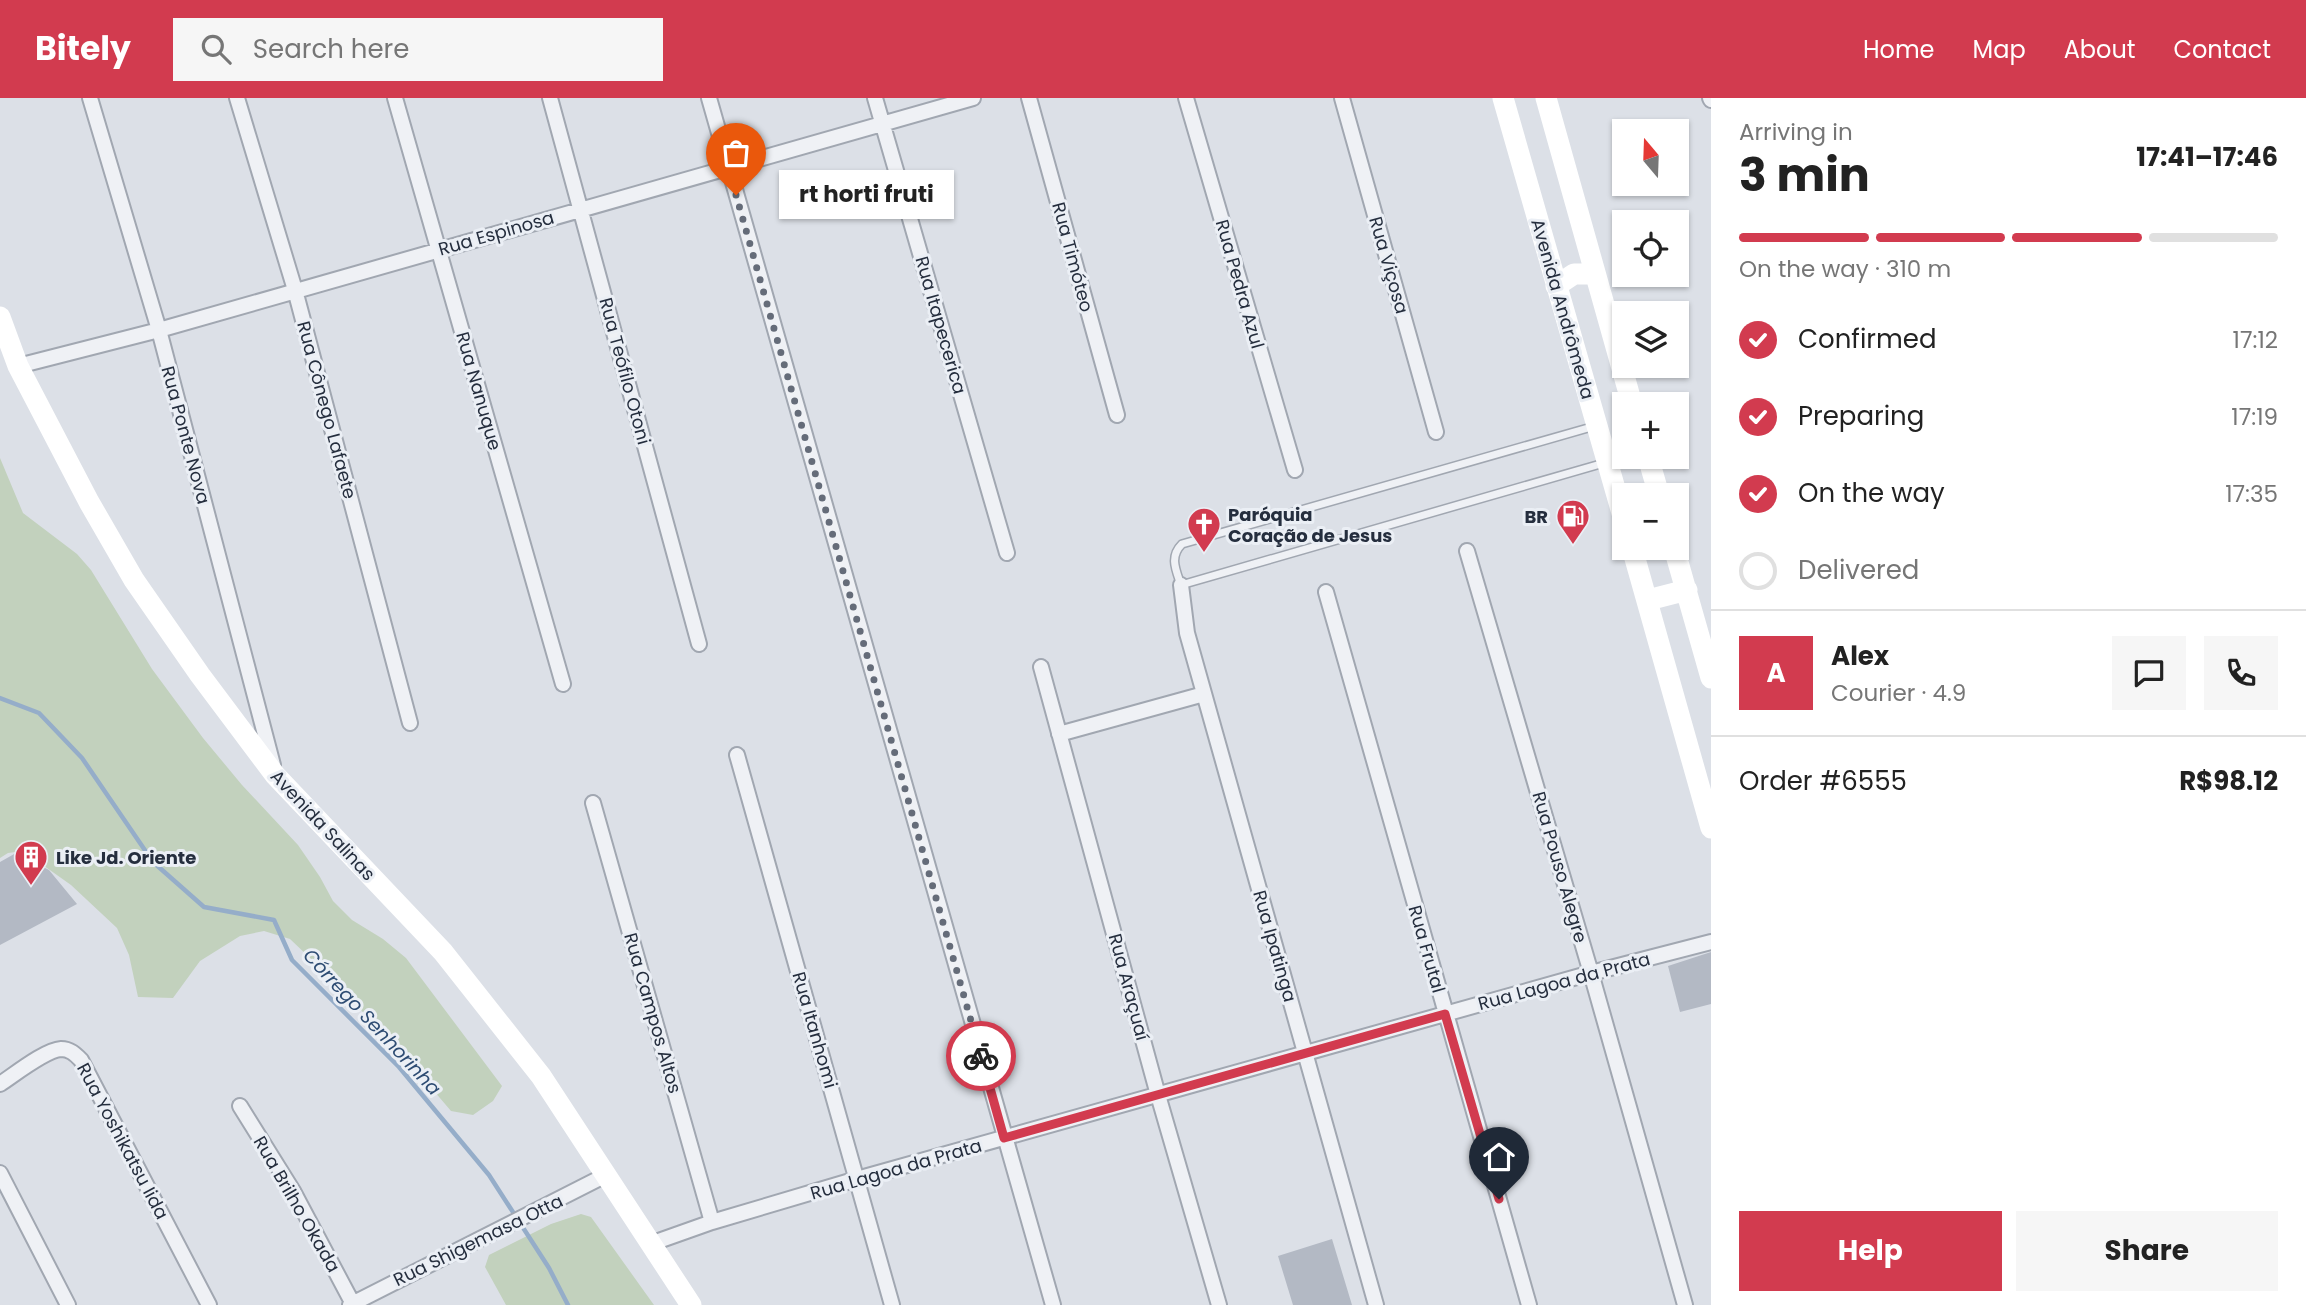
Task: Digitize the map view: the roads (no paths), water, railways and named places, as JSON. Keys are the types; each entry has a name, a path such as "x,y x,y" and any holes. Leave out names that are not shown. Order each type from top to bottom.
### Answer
{"main road":[{"name":"Avenida Andrômeda","path":"1503,98 1613,483"},
{"path":"1546,98 1628,392"},
{"path":"1556,286 1574,274 1594,274"},
{"name":"Avenida Salinas","path":"0,317 18,366 51,433 134,580 200,676 275,775 443,952 541,1076 691,1305"},
{"path":"1636,560 1711,828"},
{"path":"1677,560 1711,678"},
{"path":"1648,600 1686,590"}],"street":[{"name":"Rua Ponte Nova","path":"90,98 159,330 275,775"},
{"name":"Rua Cônego Lafaete","path":"237,98 295,290 410,723"},
{"name":"Rua Nanuque","path":"395,98 563,684"},
{"name":"Rua Teófilo Otoni","path":"550,98 699,644"},
{"path":"709,98 1053,1305"},
{"name":"Rua Itapecerica","path":"874,98 1007,553"},
{"name":"Rua Espinosa","path":"18,366 159,330 973,98"},
{"name":"Rua Timóteo","path":"1029,98 1116,415"},
{"name":"Rua Pedra Azul","path":"1186,98 1295,470"},
{"name":"Rua Viçosa","path":"1342,98 1436,432"},
{"name":"Rua Pouso Alegre","path":"1467,551 1685,1305"},
{"name":"Rua Ipatinga","path":"1181,585 1187,633 1376,1305"},
{"name":"Rua Frutal","path":"1326,592 1529,1305"},
{"name":"Rua Araçuaí","path":"1041,667 1158,1095 1219,1305"},
{"path":"1059,734 1204,694"},
{"name":"Rua Itanhomi","path":"737,755 892,1305"},
{"name":"Rua Campos Altos","path":"593,803 712,1222"},
{"name":"Rua Lagoa da Prata","path":"650,1244 712,1222 857,1179 1591,973 1711,942"},
{"name":"Rua Yoshikatsu Iida","path":"0,1084 52,1051 63,1049 73,1052 81,1060 209,1305"},
{"name":"Rua Brilho Okada","path":"240,1106 293,1191 351,1304"},
{"path":"0,1173 68,1305"},
{"name":"Rua Shigemasa Otta","path":"351,1304 606,1175"}],"lane":[{"path":"1596,426 1182,544 1175,550 1173,558 1181,585 1607,462"}],"waterway":[{"name":"Córrego Senhorinha","path":"0,698 39,713 82,758 153,862 204,907 274,920 292,960 399,1067 489,1175 549,1268 568,1305"}],"place":[{"name":"rt horti fruti","path":"736,195"},
{"name":"BR","path":"1573,546"},
{"name":"Paróquia Coração de Jesus","path":"1204,554"},
{"name":"Like Jd. Oriente","path":"31,887"}]}
